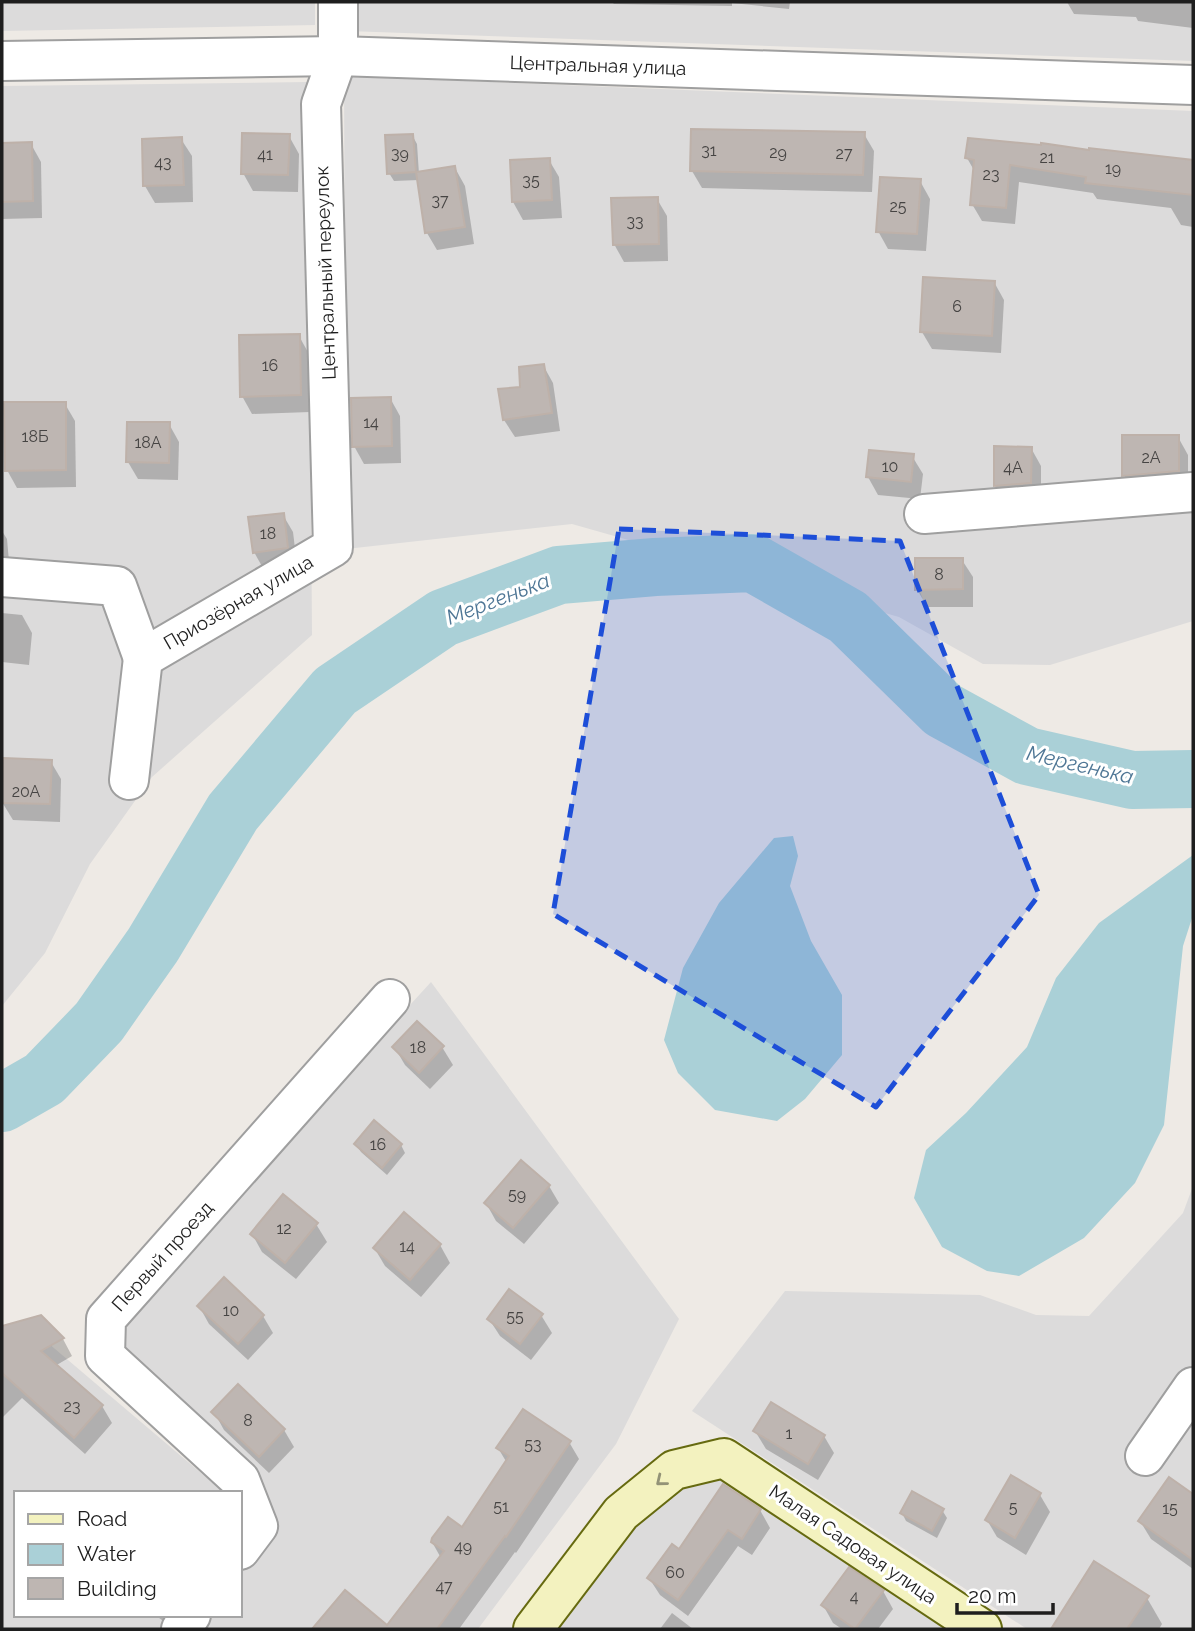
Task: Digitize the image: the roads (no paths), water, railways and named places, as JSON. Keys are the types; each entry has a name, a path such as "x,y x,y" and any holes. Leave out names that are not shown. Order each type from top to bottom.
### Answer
{"main road":[{"name":"Малая Садовая улица","path":"533,1629 621,1513 674,1470 724,1458 982,1629"}],"street":[{"name":"Центральный переулок","path":"332,547 321,104 338,56 338,2"},
{"name":"Центральная улица","path":"2,61 338,56 1193,85"},
{"path":"924,514 1193,492"},
{"name":"Приозёрная улица","path":"144,658 332,547"},
{"name":"Приозёрная улица","path":"2,577 117,586 144,658 128,780"},
{"name":"Первый проезд","path":"242,1547 258,1526 240,1480 105,1356 106,1319 390,999"},
{"path":"1145,1456 1193,1387"}],"water":[{"path":"793,836 798,856 790,886 811,941 842,995 842,1055 805,1099 777,1121 715,1110 678,1073 664,1040 683,968 719,903 774,838"},
{"path":"1193,855 1193,915 1183,946 1164,1125 1135,1183 1084,1238 1019,1276 987,1271 942,1247 914,1198 926,1150 966,1113 1027,1047 1056,978 1099,923"}],"waterway":[{"name":"Мергенька","path":"2,1103 44,1079 99,1022 153,945 233,812 335,691 443,618 559,575 753,563 848,617 943,710 1027,756 1132,780 1193,779"}]}
